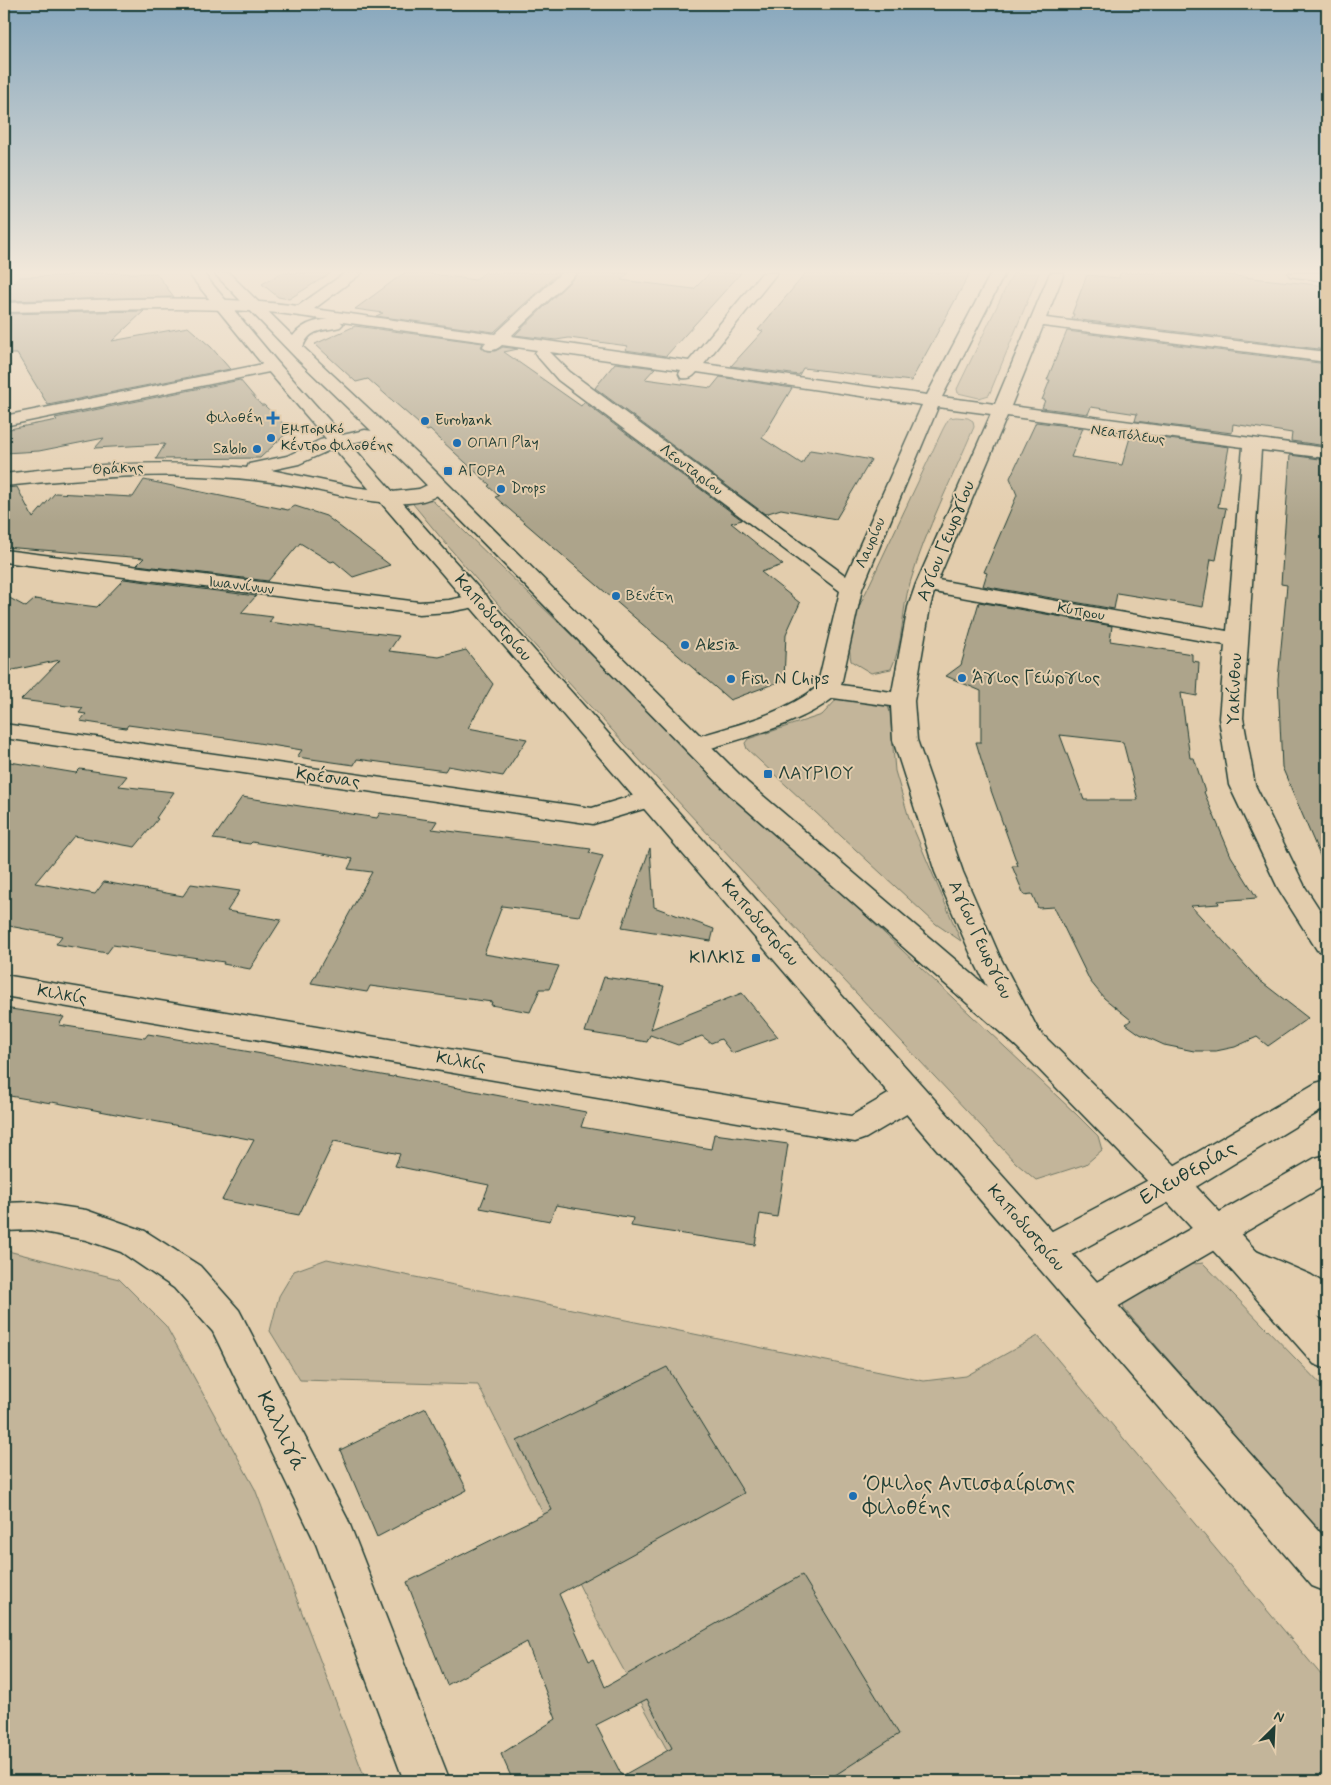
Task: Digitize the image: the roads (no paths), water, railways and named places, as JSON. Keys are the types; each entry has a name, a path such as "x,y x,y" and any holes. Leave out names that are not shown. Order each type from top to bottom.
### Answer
{"street":[{"name":"Καποδιστρίου","path":"264,356 1327,1571"},
{"path":"305,356 390,438 739,789 1028,1039 1216,1230 1327,1352"},
{"name":"Λεονταρίου","path":"550,356 564,376 851,589"},
{"name":"Νεαπόλεως","path":"591,356 1252,448 1327,462"},
{"path":"690,370 701,356"},
{"name":"Λαυρίου","path":"828,690 851,589 931,404 955,356"},
{"name":"Αγίου Γεωργίου","path":"1022,356 926,584 919,607 902,700 905,740 949,872 986,957 1028,1039"},
{"path":"4,421 273,367"},
{"name":"Θράκης","path":"232,471 282,464 326,444 338,441 372,435 390,438"},
{"name":"Νεαπόλεως","path":"1252,448 1327,453"},
{"name":"Υακίνθου","path":"1252,448 1231,718 1242,785 1292,888 1327,943"},
{"name":"Θράκης","path":"4,480 102,470 153,468 232,471 274,476 388,497 419,497 432,493 438,486"},
{"name":"Ιωαννίνων","path":"4,556 420,608 448,606 478,600"},
{"name":"Κύπρου","path":"926,584 1237,640"},
{"path":"696,745 796,710 816,700 828,690 902,700"},
{"name":"Κρέσνας","path":"4,731 593,816 650,798"},
{"name":"Κιλκίς","path":"4,985 855,1128 911,1096"},
{"name":"Ελευθερίας","path":"1047,1251 1172,1184 1327,1092"},
{"path":"1092,1303 1216,1230 1327,1168"},
{"name":"Καλλιγά","path":"4,1217 32,1216 86,1224 133,1241 187,1277 226,1321 333,1535 427,1781"},
{"path":"1246,1262 1313,1289 1327,1304"}],"place":[{"name":"Φιλοθέη","path":"273,418"},
{"name":"Eurobank","path":"425,421"},
{"name":"Εμπορικό Κέντρο Φιλοθέης","path":"271,438"},
{"name":"ΟΠΑΠ Play","path":"457,443"},
{"name":"Sablo","path":"257,449"},
{"name":"ΑΓΟΡΑ","path":"448,471"},
{"name":"Drops","path":"501,489"},
{"name":"Βενέτη","path":"616,596"},
{"name":"Aksia","path":"685,645"},
{"name":"Άγιος Γεώργιος","path":"962,678"},
{"name":"Fish N Chips","path":"731,679"},
{"name":"ΛΑΥΡΙΟΥ","path":"768,774"},
{"name":"ΚΙΛΚΙΣ","path":"756,958"},
{"name":"Όμιλος Αντισφαίρισης Φιλοθέης","path":"853,1496"}]}
